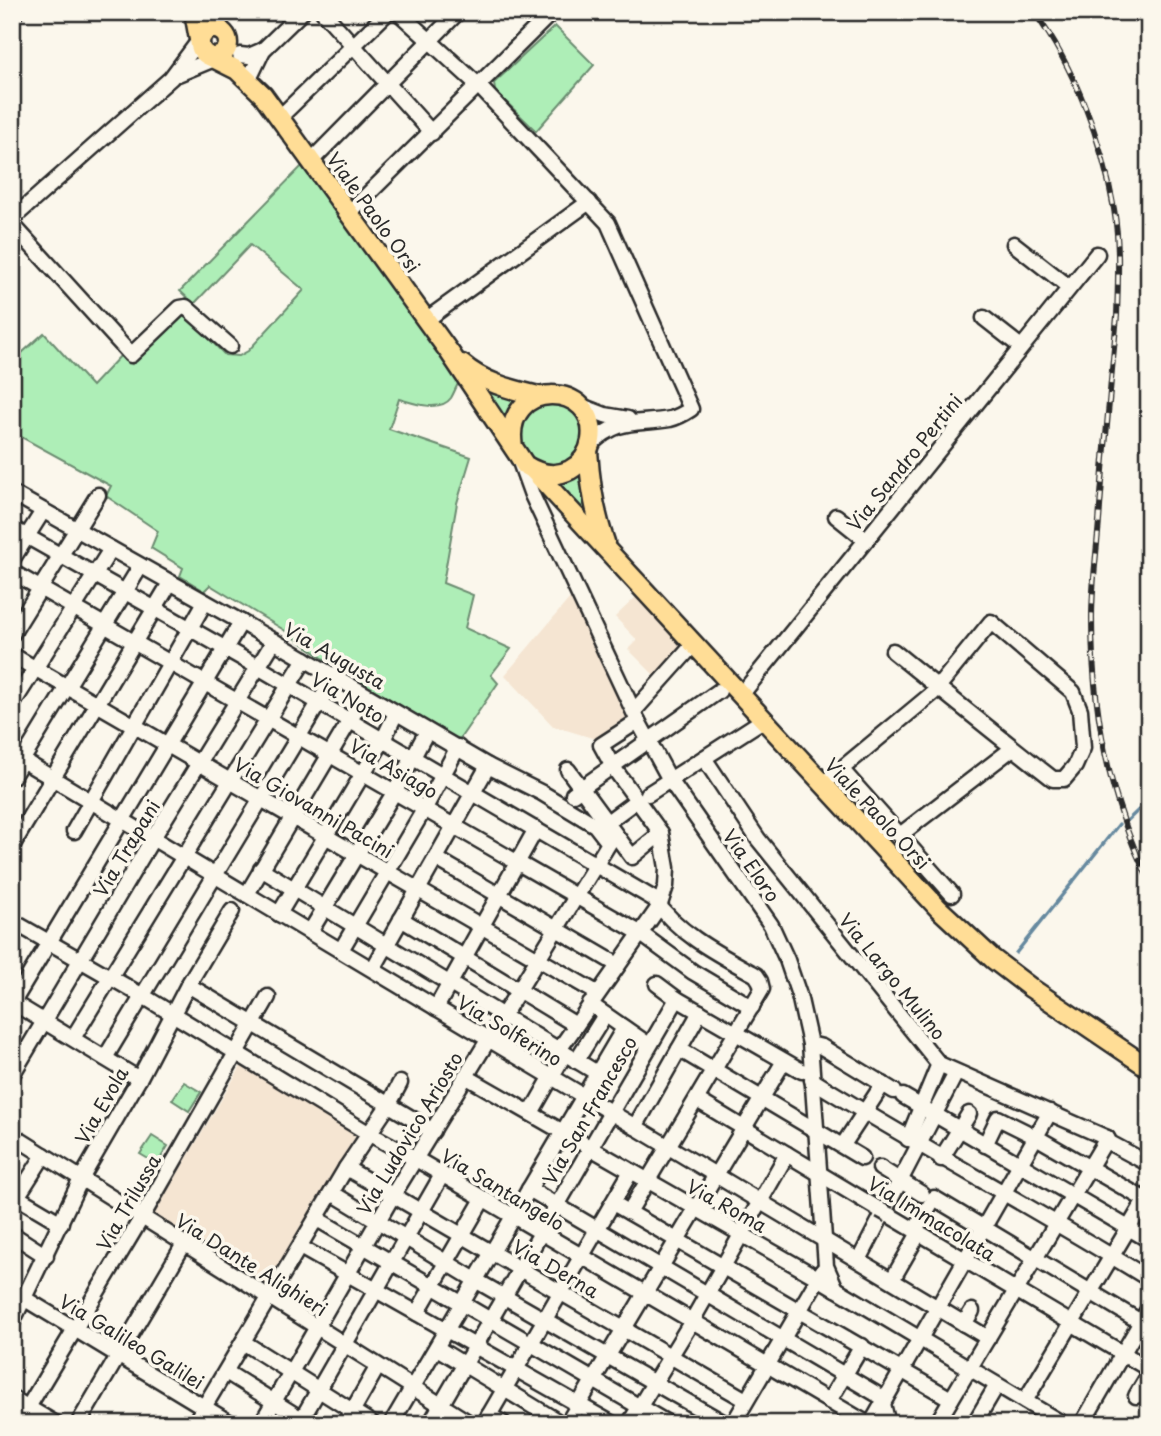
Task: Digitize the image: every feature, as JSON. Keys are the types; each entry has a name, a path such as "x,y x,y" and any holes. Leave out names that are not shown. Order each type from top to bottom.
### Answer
{"main road":[{"path":"207,38 240,55 264,95"},
{"path":"207,38 264,95"},
{"name":"Viale Paolo Orsi","path":"264,95 450,353"},
{"path":"450,353 479,377 500,387 538,396 560,395 579,405 590,423 590,482 597,521 608,551"},
{"path":"450,353 515,452 540,481 573,469 589,447"},
{"path":"515,452 511,435 518,411 538,396"},
{"name":"Viale Paolo Orsi","path":"540,481 694,644 730,693 763,720 938,908 993,959 1031,989 1149,1068"}],"street":[{"path":"12,16 16,12"},
{"path":"252,73 263,50 302,12"},
{"path":"323,12 432,133"},
{"path":"280,117 388,12"},
{"path":"398,12 478,85 608,223 691,409 673,418 615,426 601,434 589,447"},
{"path":"311,161 458,12"},
{"path":"349,213 552,12"},
{"path":"171,78 192,66 207,38"},
{"path":"207,38 171,78 12,222 131,355 180,309 186,307 230,346"},
{"path":"240,55 263,50"},
{"path":"426,320 589,202"},
{"path":"1014,244 1069,287"},
{"name":"Via Sandro Pertini","path":"577,791 649,742 730,693 866,540 1097,254"},
{"path":"984,318 1021,348"},
{"path":"579,405 605,415 644,420"},
{"name":"Via Eloro","path":"540,481 649,742 670,780 771,925 799,995 810,1044 807,1076 816,1129 825,1240 822,1272 836,1289 920,1340"},
{"name":"Via Augusta","path":"12,493 595,825 609,843 596,866"},
{"path":"12,634 98,495"},
{"path":"12,560 43,511"},
{"path":"836,516 866,540"},
{"name":"Via Noto","path":"12,528 290,685 654,900 676,923 709,948 756,975 761,981 762,989 752,1007"},
{"path":"12,705 111,550"},
{"path":"12,777 17,757 68,687 140,567"},
{"name":"Via Asiago","path":"12,572 640,933 693,972 752,1007"},
{"path":"12,846 170,583"},
{"path":"74,831 205,602"},
{"path":"139,1079 13,1003 241,622"},
{"path":"822,785 938,687 990,622 1073,692 1080,710 1083,748 1075,766 1064,779 1053,779 1013,748 938,687 893,651"},
{"name":"Via Trapani","path":"12,1075 274,641"},
{"path":"566,1056 576,1025 659,907 666,886 667,868 661,833 643,797 613,767 601,745 636,716 694,644"},
{"name":"Via Giovanni Pacini","path":"12,655 538,959 594,999 605,1015 649,1045"},
{"path":"73,1038 305,659"},
{"path":"105,1058 335,676"},
{"path":"247,894 365,695"},
{"path":"279,914 383,740 396,713"},
{"path":"606,823 763,720"},
{"path":"310,932 395,791 427,731"},
{"path":"341,950 458,747"},
{"path":"900,835 1013,748"},
{"name":"Via Solferino","path":"17,757 938,1308 968,1317 988,1338"},
{"name":"Via Largo Mulino","path":"704,758 765,848 939,1064 1107,1138 1110,1143 1149,1164"},
{"path":"373,969 488,766"},
{"path":"841,769 952,894"},
{"path":"568,770 577,791 632,857 661,833"},
{"path":"436,1008 536,829"},
{"path":"437,859 618,965"},
{"name":"Via Ludovico Ariosto","path":"261,1424 393,1195 596,866"},
{"path":"261,869 597,1073"},
{"name":"Via Evola","path":"12,1323 18,1295 46,1256 81,1178 139,1079 188,985 232,912"},
{"path":"401,919 576,1025"},
{"name":"Via Santangelo","path":"12,921 143,996 368,1133 869,1424"},
{"path":"657,984 677,999 784,1061 913,1143 1004,1193 1149,1279"},
{"path":"188,985 433,1131"},
{"name":"Via Trilussa","path":"18,1424 142,1217 268,997"},
{"name":"Via San Francesco","path":"430,1424 677,999"},
{"path":"629,1212 752,1007"},
{"path":"635,1127 700,1012"},
{"path":"531,1113 566,1056 605,1015"},
{"path":"391,1424 624,1028"},
{"path":"810,1044 822,1047 1149,1240"},
{"path":"679,1049 862,1158"},
{"path":"437,1348 564,1424 579,1404 784,1061"},
{"path":"859,1260 901,1181 922,1106 939,1064"},
{"path":"913,1143 936,1116 956,1073"},
{"name":"Via Roma","path":"465,1076 741,1235 822,1272"},
{"path":"194,1424 346,1168 400,1083"},
{"path":"843,1145 864,1113 893,1090"},
{"name":"Via Immacolata","path":"696,1100 917,1232 938,1253 965,1260 1149,1372"},
{"path":"869,1424 985,1229 1050,1112"},
{"path":"942,1159 969,1114"},
{"path":"985,1145 998,1118 1148,1199 1128,1228 1026,1401"},
{"name":"Via Dante Alighieri","path":"12,1135 471,1424"},
{"path":"942,1422 951,1399 1107,1138"},
{"path":"629,1424 692,1321 787,1154"},
{"path":"44,1155 14,1198 61,1223"},
{"name":"Via Derna","path":"346,1168 746,1400"},
{"path":"880,1168 1145,1325"},
{"path":"504,1424 486,1419 631,1173"},
{"path":"226,1372 303,1422 318,1389 407,1240 442,1175"},
{"path":"529,1189 845,1375 884,1402 888,1424"},
{"path":"332,1193 407,1240 726,1424"},
{"path":"417,1313 483,1199"},
{"path":"892,1280 917,1232 929,1199"},
{"path":"613,1203 951,1399"},
{"path":"317,1219 669,1424"},
{"path":"12,1234 46,1256"},
{"path":"78,1424 184,1244"},
{"path":"300,1247 613,1424"},
{"path":"733,1424 822,1272"},
{"name":"Via Galileo Galilei","path":"18,1295 232,1424"},
{"path":"1082,1424 1121,1354 1145,1325 1149,1308"},
{"path":"920,1340 1063,1424"},
{"path":"243,1342 373,1424"},
{"path":"829,1401 862,1346"},
{"path":"345,1424 378,1366"},
{"path":"1136,1396 1149,1372"},
{"path":"974,1424 1001,1387"},
{"path":"12,1398 56,1424"}],"shaded area":[{"path":"638,595 684,646 658,679 628,649 637,640 615,617"},
{"path":"570,598 633,720 602,741 553,726 505,675"},
{"path":"243,1063 358,1132 265,1287 154,1214"}],"green space":[{"path":"555,26 594,65 536,131 495,91 494,83"},
{"path":"303,165 459,382 451,398 440,405 426,406 399,399 389,429 471,457 457,503 443,583 473,595 465,628 511,649 491,675 498,683 459,740 331,664 284,630 210,585 202,593 201,589 180,576 183,568 151,548 158,531 106,496 111,486 12,432 12,362 44,333 92,386 122,354 132,364 184,313 225,355 239,356 248,351 304,290 250,245 194,304 180,291"},
{"path":"482,385 525,398 508,422"},
{"path":"552,403 570,409 578,417 584,435 578,453 570,461 552,467 534,461 526,453 520,435 526,417 534,409"},
{"path":"582,468 588,516 558,482"},
{"path":"184,1082 201,1092 189,1111 172,1100"},
{"path":"152,1136 168,1146 157,1164 140,1154"}],"waterway":[{"path":"1128,820 1149,800"},
{"path":"1016,953 1119,824"}],"railway":[{"path":"1034,12 1062,57 1085,106 1109,183 1116,222 1117,316 1093,590 1093,652 1099,719 1113,785 1123,818 1149,880"}]}
